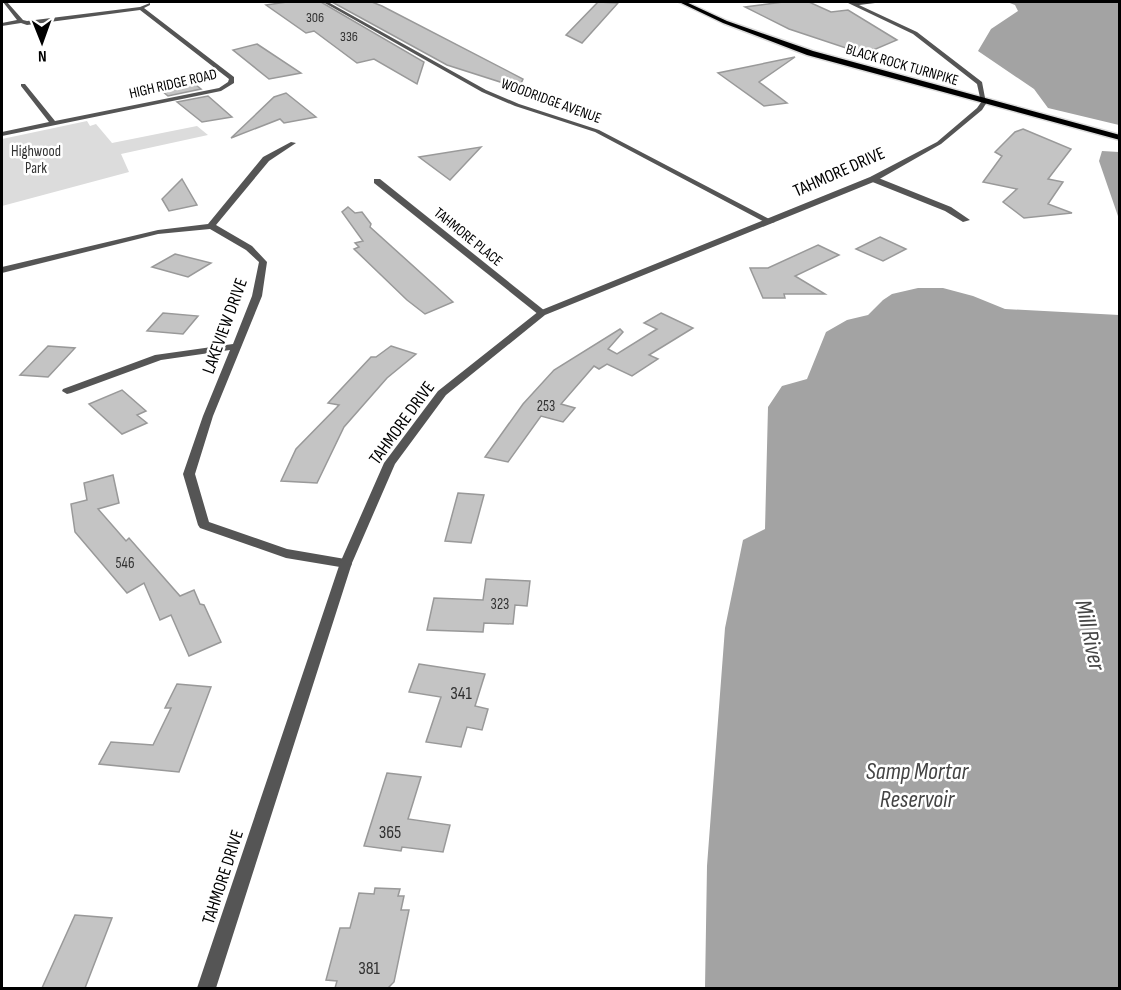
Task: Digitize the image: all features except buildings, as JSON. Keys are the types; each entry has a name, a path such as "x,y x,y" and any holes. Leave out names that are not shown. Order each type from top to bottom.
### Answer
{"main road":[{"name":"BLACK ROCK TURNPIKE","path":"682,2 725,22 810,53 1119,138"}],"street":[{"path":"5,2 21,21"},
{"name":"WOODRIDGE AVENUE","path":"325,2 484,90 517,105 597,131 771,222"},
{"path":"851,3 875,2"},
{"path":"851,3 915,33 945,55 980,83 984,102"},
{"path":"2,24 21,21 37,23 141,9 148,4"},
{"name":"HIGH RIDGE ROAD","path":"2,134 221,89 231,83 232,78 141,9"},
{"path":"23,85 53,123"},
{"name":"TAHMORE DRIVE","path":"206,988 346,563 390,463 442,393 542,314 873,179 939,142 980,109 984,102"},
{"path":"2,270 158,232 211,226 266,159 293,143"},
{"path":"873,179 948,209 966,220"},
{"name":"TAHMORE PLACE","path":"377,181 542,314"},
{"name":"LAKEVIEW DRIVE","path":"211,226 249,248 263,262 257,296 189,474 204,525 286,553 346,563"},
{"path":"67,391 159,357 236,346"}],"green space":[{"name":"Highwood Park","path":"87,121 90,126 96,124 112,143 197,126 208,135 121,154 129,172 2,206 2,139"}],"water":[{"path":"1007,2 1119,2 1119,125 1048,108 1034,89 978,51 991,29 1018,11 1015,5"},
{"path":"1102,151 1119,152 1119,219 1099,161"},
{"name":"Samp Mortar Reservoir","path":"918,288 943,288 973,296 1005,309 1119,315 1119,988 705,988 707,866 725,628 743,540 765,529 768,407 782,386 807,379 826,332 847,320 868,315 892,294"}],"water label":[{"name":"Mill River","path":"1090,635"}]}
